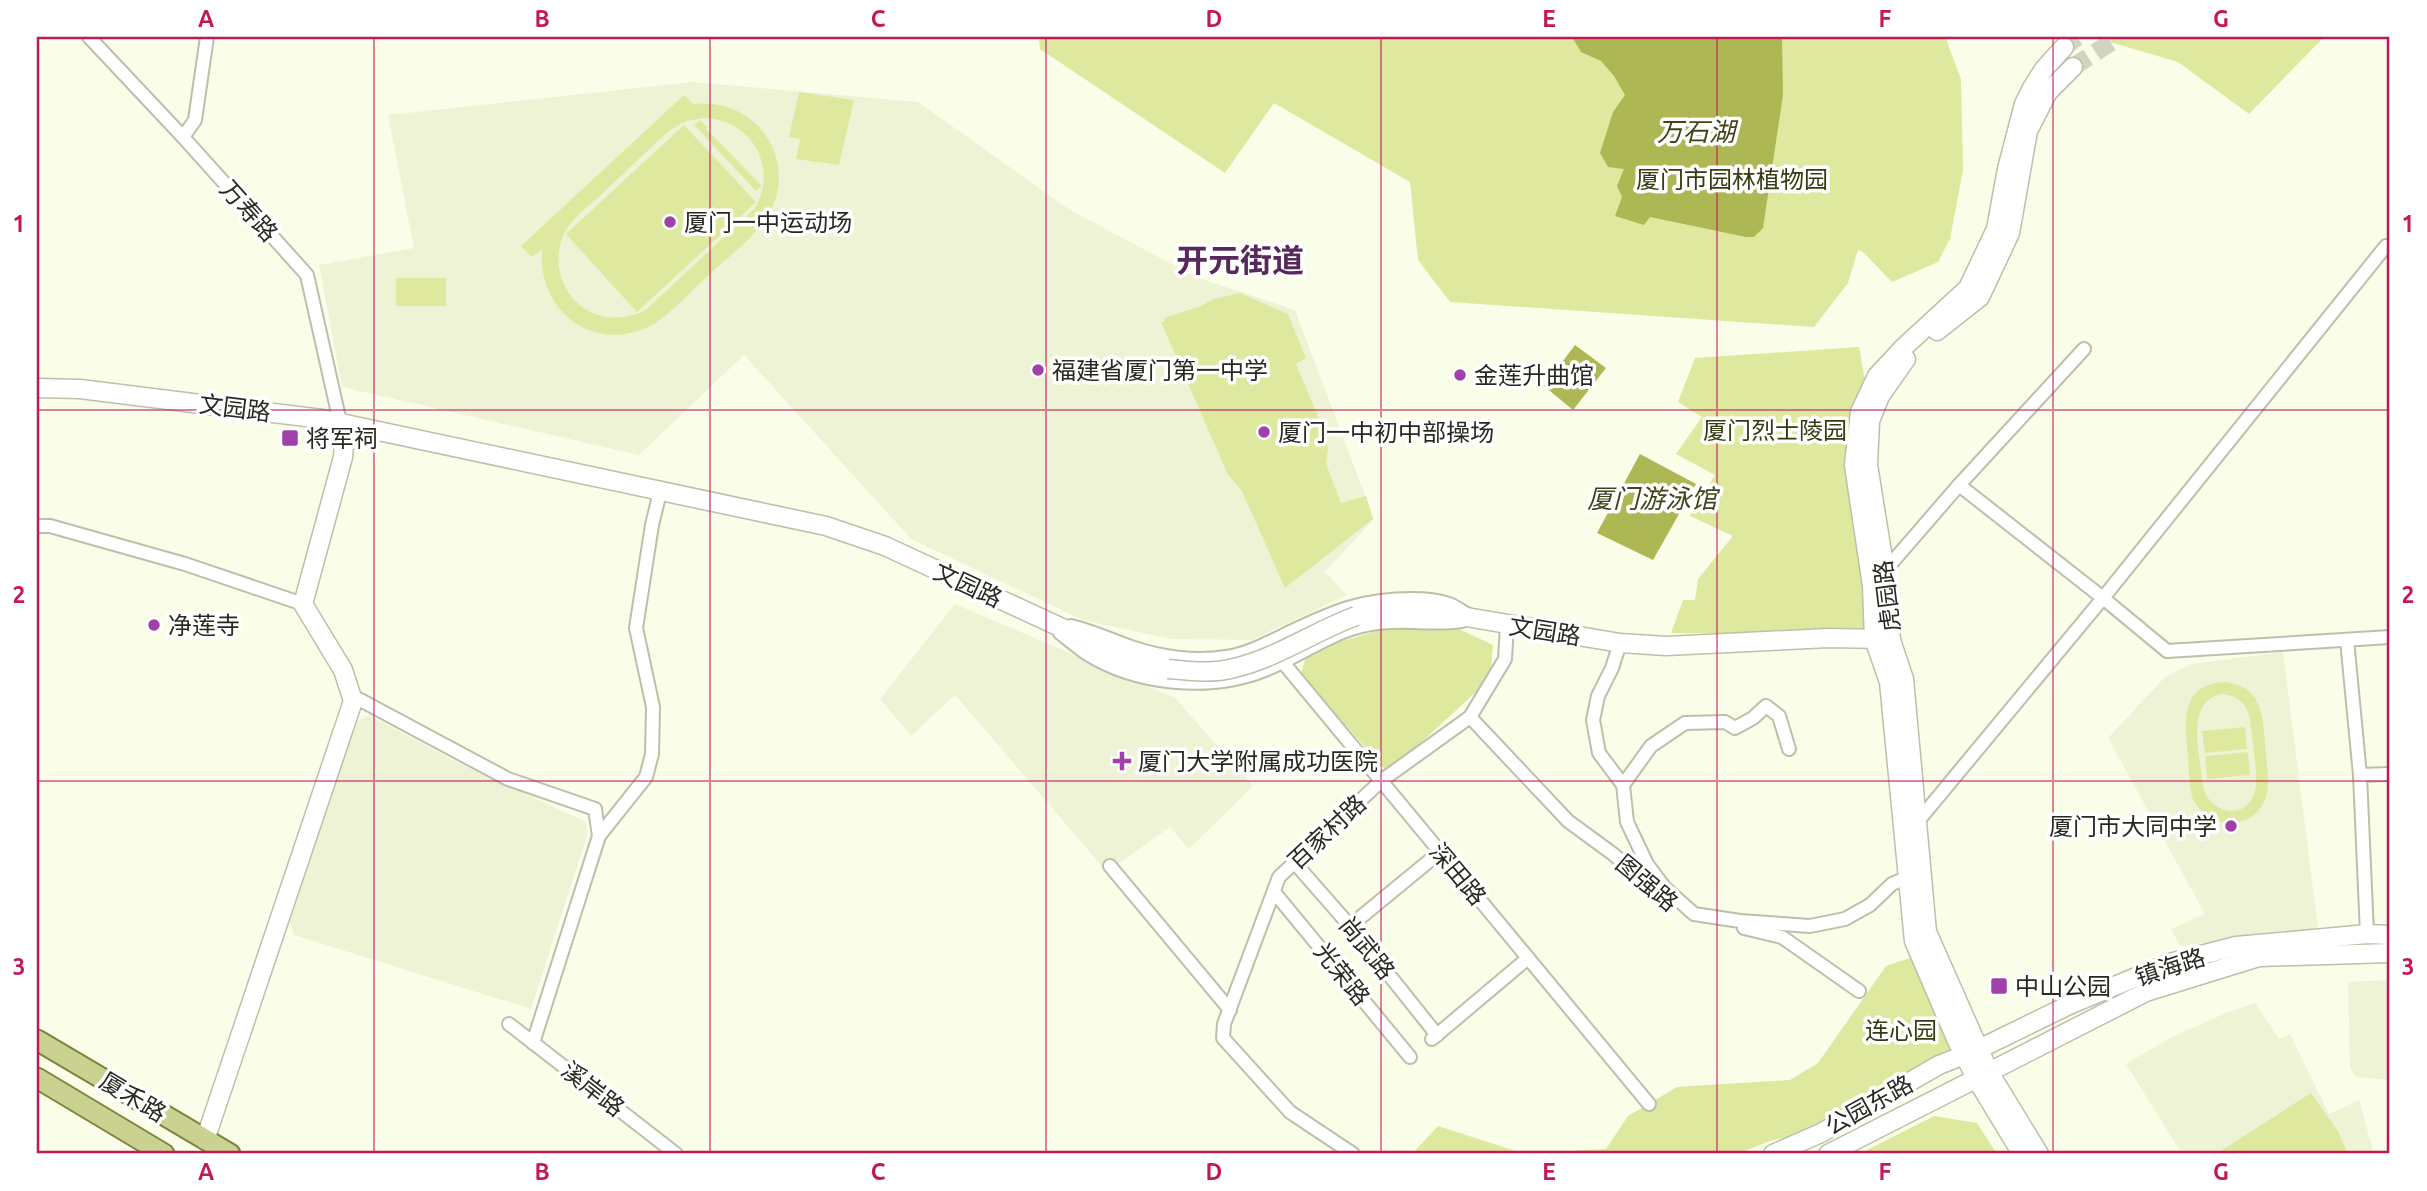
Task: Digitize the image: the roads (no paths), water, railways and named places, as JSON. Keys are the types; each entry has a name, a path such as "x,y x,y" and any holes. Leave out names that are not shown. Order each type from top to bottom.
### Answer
{"main road":[{"name":"虎园路","path":"1972,1052 1914,941 1889,682 1854,465 1860,412 1877,376 1968,288 1996,229 2017,123 2032,88 2064,47"},
{"name":"虎园路","path":"1982,1075 1927,932 1904,679 1882,639 1885,571 1868,465 1871,421 1880,396 1904,360 1980,297 2010,233 2028,131 2040,103 2073,67"},
{"name":"文园路","path":"37,388 80,389 340,422 838,530 885,547 1129,659 1168,669 1203,672 1233,669 1259,660 1334,624 1356,616 1389,610 1425,610 1620,643 1665,646 1828,638 1882,639"},
{"path":"205,1140 353,701 343,670 303,604 344,457 340,422"},
{"name":"镇海路","path":"1972,1052 2069,1004 2170,963 2236,946 2367,934 2390,935"},
{"name":"镇海路","path":"1982,1075 2146,992 2259,957 2390,953"},
{"name":"厦禾路","path":"37,1040 230,1154"},
{"name":"公园东路","path":"1773,1154 1821,1133 1939,1065 1972,1052"},
{"path":"1982,1075 2022,1154"},
{"path":"1982,1075 2039,1154"},
{"name":"公园东路","path":"1828,1154 1982,1075"},
{"name":"厦禾路","path":"37,1078 164,1154"}],"street":[{"name":"万寿路","path":"89,37 183,136 307,275 340,422"},
{"path":"183,136 195,121 206,37"},
{"path":"1903,840 2104,598 2386,246"},
{"path":"1872,586 1959,485 2084,349"},
{"path":"1959,485 2104,598 2167,651 2390,637"},
{"path":"533,1042 599,836 646,776 652,754 653,707 636,628 652,525 660,492"},
{"path":"37,526 50,526 185,564 303,604"},
{"path":"1043,620 1097,632 1132,648 1203,660 1229,657 1267,643 1329,613 1353,605 1387,599 1425,599 1449,604 1476,619"},
{"path":"1043,620 1087,654 1124,670 1165,680 1201,684 1234,680 1282,662 1361,626 1390,621 1444,623 1476,619"},
{"name":"百家村路","path":"1353,1154 1290,1112 1223,1038 1224,1024 1279,877 1381,781 1470,717 1505,659 1507,625"},
{"path":"2347,640 2360,775 2367,934"},
{"name":"深田路","path":"1267,643 1649,1104"},
{"path":"1620,643 1612,668 1598,696 1593,720 1599,753 1623,785 1627,822 1647,864 1665,888 1694,914 1810,926 1845,919 1870,905 1892,884 1908,877"},
{"path":"351,695 508,779 595,809 599,836"},
{"path":"1623,785 1651,746 1685,723 1725,722 1735,728 1753,718 1766,706 1779,716 1789,749"},
{"name":"图强路","path":"1470,717 1568,821 1613,854 1682,914 1700,922 1765,931 1782,937 1858,991"},
{"path":"2360,775 2390,774"},
{"path":"1350,926 1440,852"},
{"name":"尚武路","path":"1294,862 1350,926 1434,1037 1528,958"},
{"path":"1110,866 1230,1010"},
{"name":"光荣路","path":"1274,892 1410,1057"},
{"name":"溪岸路","path":"509,1024 676,1154"}],"water":[{"name":"万石湖","path":"1572,37 1782,37 1783,95 1763,228 1754,237 1650,217 1644,225 1615,216 1622,197 1617,186 1624,169 1608,167 1600,153 1613,112 1625,95 1601,61 1581,52"},
{"path":"1575,345 1606,368 1573,410 1544,386"},
{"name":"厦门游泳馆","path":"1640,454 1696,484 1653,560 1597,533"}],"tunnel":[{"path":"2064,47 2077,37"},
{"path":"2073,67 2119,37"}],"place":[{"name":"厦门一中运动场","path":"670,222"},
{"name":"福建省厦门第一中学","path":"1038,370"},
{"name":"金莲升曲馆","path":"1460,375"},
{"name":"厦门一中初中部操场","path":"1264,432"},
{"name":"将军祠","path":"290,438"},
{"name":"净莲寺","path":"154,625"},
{"name":"厦门大学附属成功医院","path":"1122,761"},
{"name":"厦门市大同中学","path":"2231,826"},
{"name":"中山公园","path":"1999,986"}],"district":[{"name":"开元街道","path":"1240,260"}],"park label":[{"name":"厦门市园林植物园","path":"1732,179"},
{"name":"厦门烈士陵园","path":"1775,430"},
{"name":"连心园","path":"1901,1030"}]}
